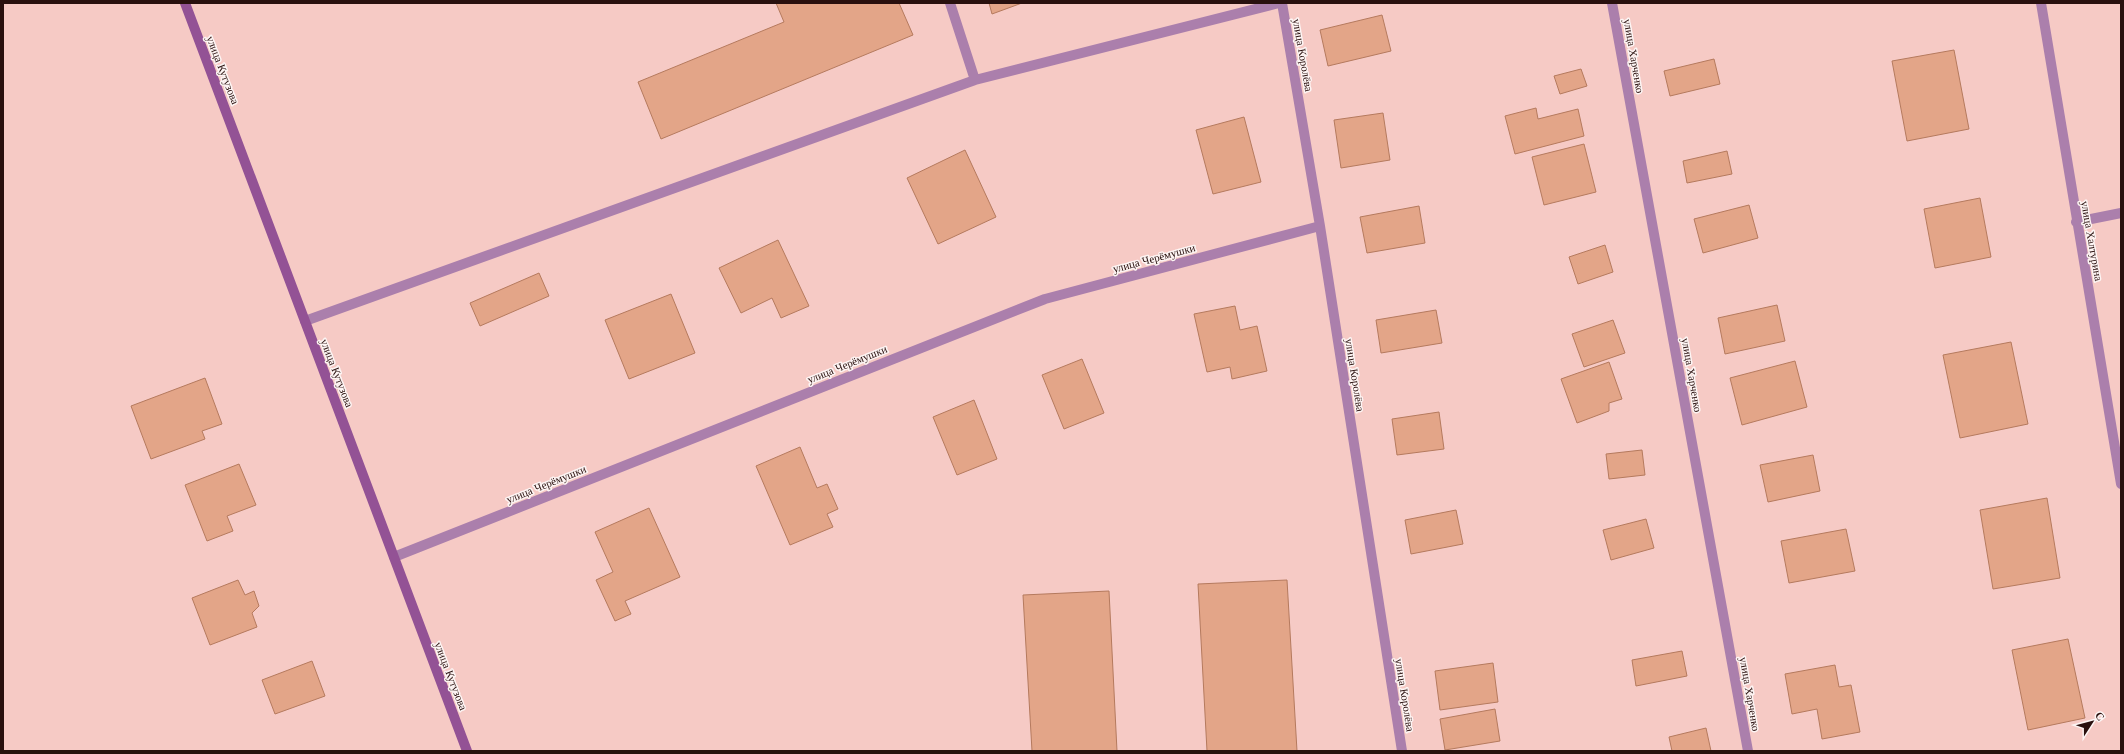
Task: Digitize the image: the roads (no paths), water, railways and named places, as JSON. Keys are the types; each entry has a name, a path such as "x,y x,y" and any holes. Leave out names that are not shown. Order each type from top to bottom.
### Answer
{"main road":[{"name":"улица Кутузова","path":"185,3 467,751"}],"street":[{"path":"950,3 975,80"},
{"path":"305,320 975,80 1279,3"},
{"name":"улица Королёва","path":"1282,3 1320,226 1402,751"},
{"name":"улица Харченко","path":"1612,3 1748,751"},
{"name":"улица Халтурина","path":"2041,3 2076,222 2121,484"},
{"path":"2076,222 2121,213"},
{"name":"улица Черёмушки","path":"394,557 1045,299 1320,226"}]}
